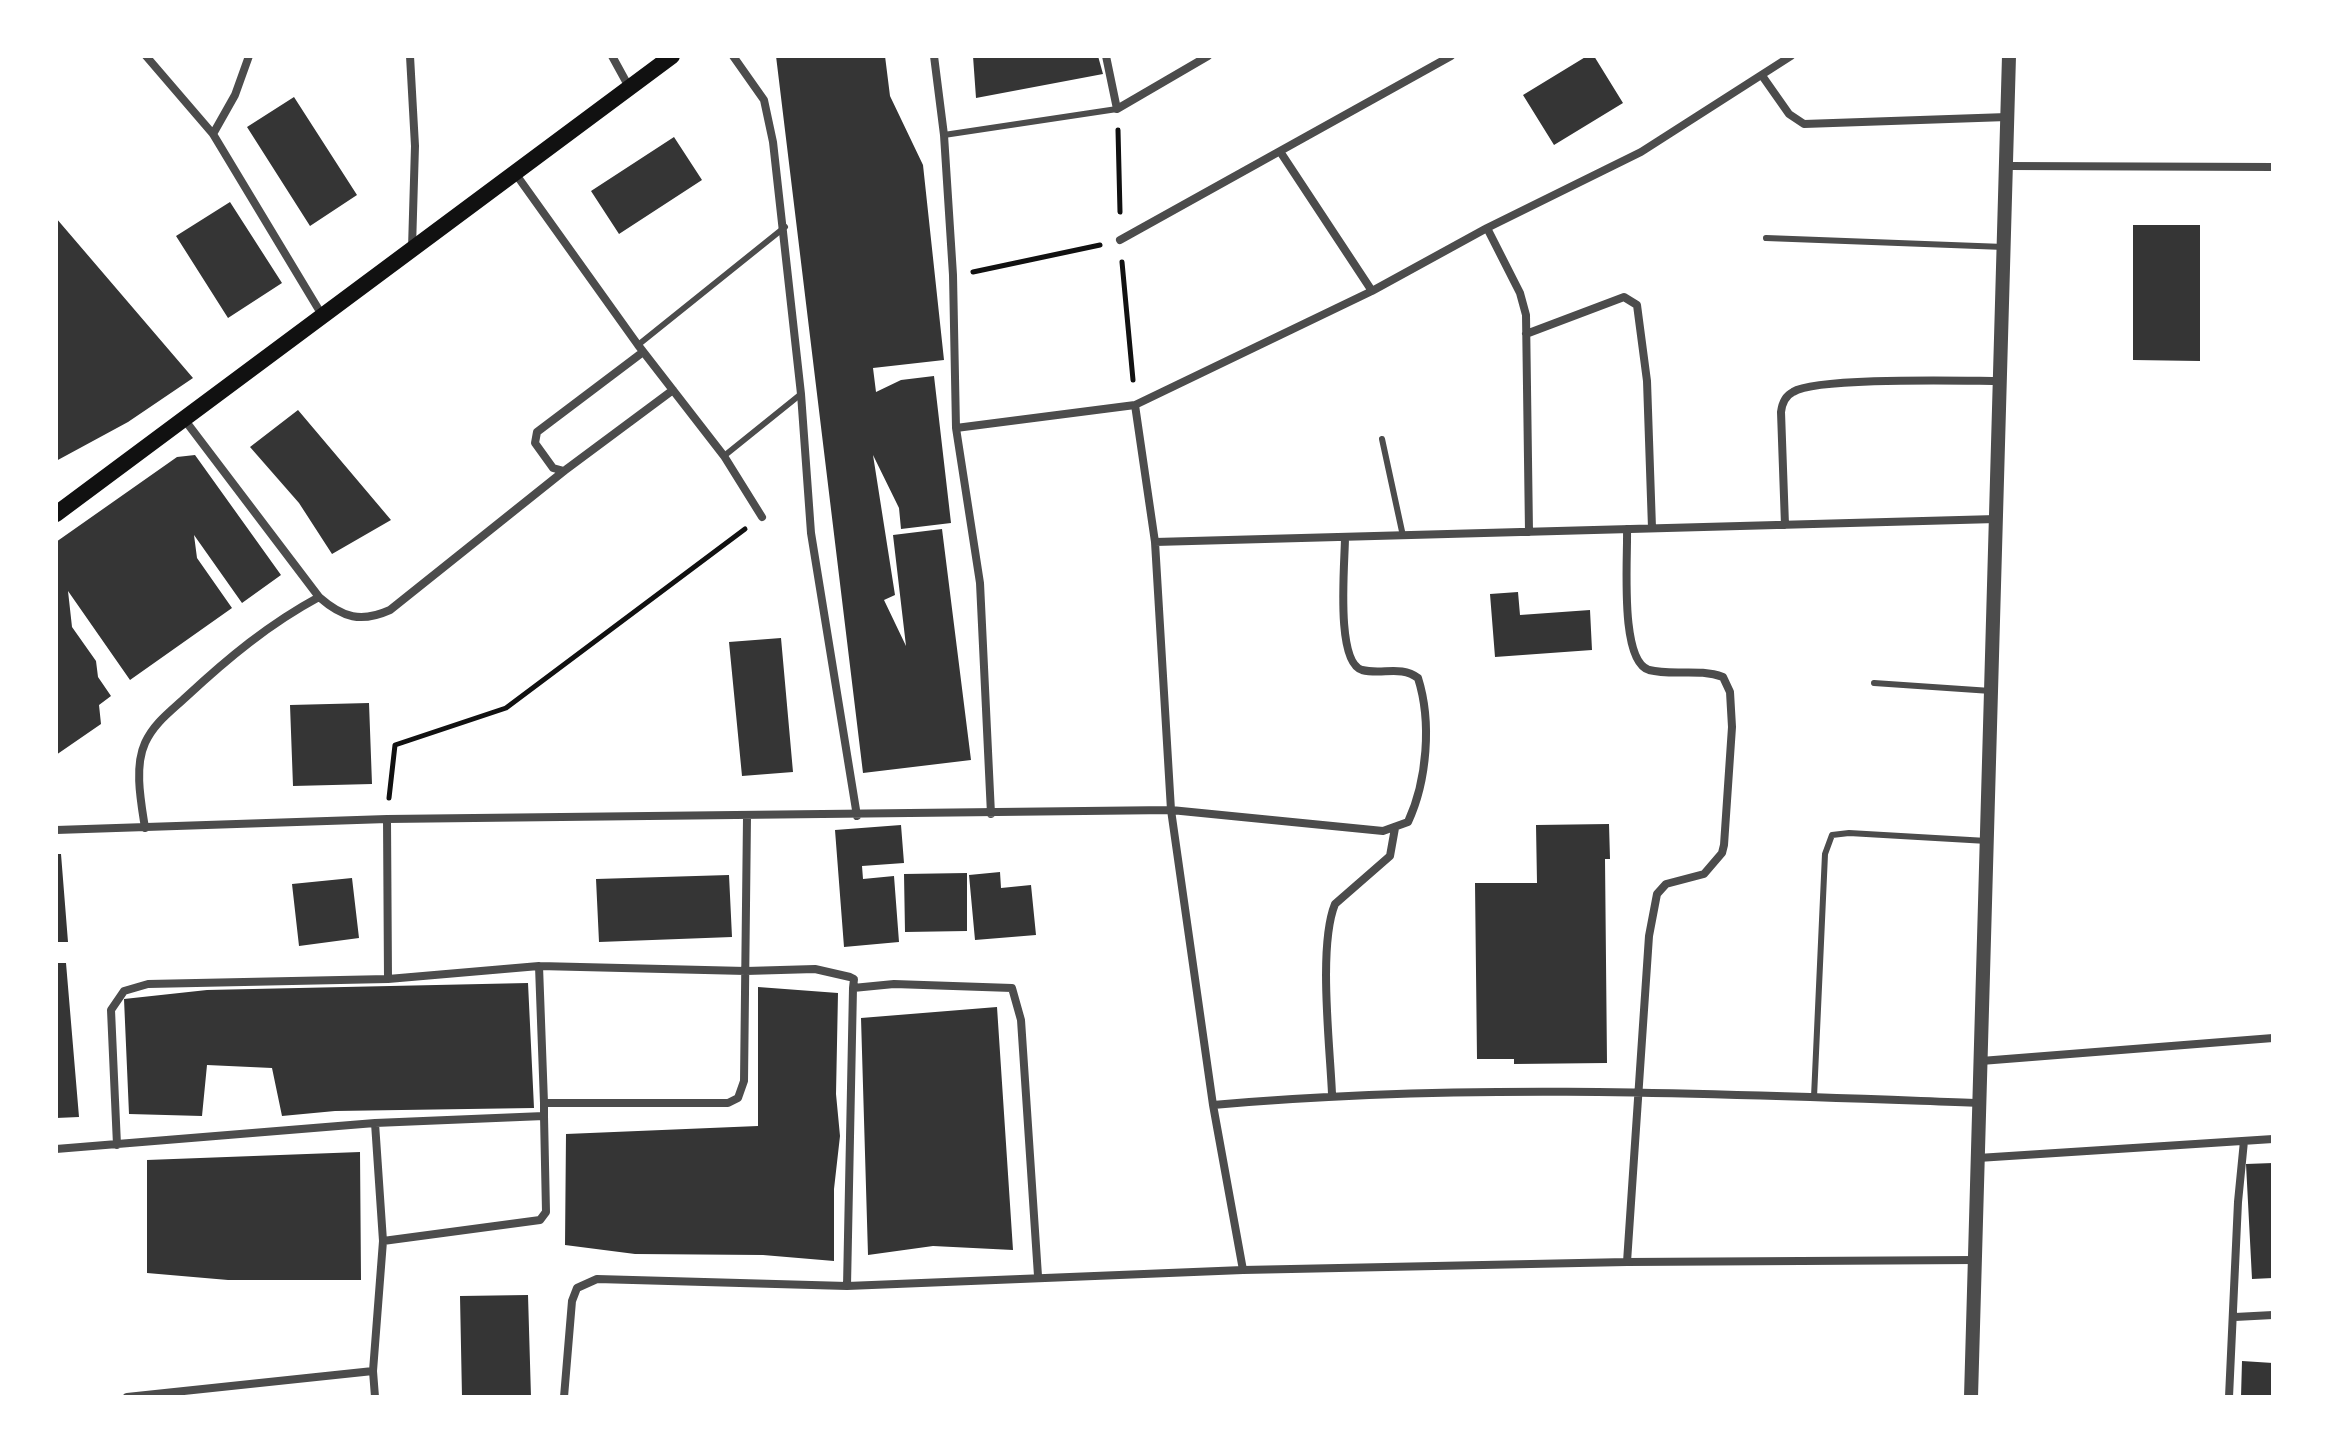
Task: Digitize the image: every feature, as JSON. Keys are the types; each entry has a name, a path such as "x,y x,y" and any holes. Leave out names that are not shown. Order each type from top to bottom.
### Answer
{"main road":[{"path":"56,514 672,56"}],"street":[{"path":"146,56 213,134 322,315"},
{"path":"213,134 235,95 249,56"},
{"path":"410,56 415,146 412,252"},
{"path":"612,56 630,89"},
{"path":"733,56 764,100 785,227 811,533 857,816"},
{"path":"934,56 944,135 953,275 956,428 980,583 991,814"},
{"path":"1106,56 1117,109 1208,56"},
{"path":"1120,240 1451,56"},
{"path":"956,428 1135,405 1372,291 1487,228 1641,152 1763,77 1791,56"},
{"path":"1971,1397 2004,247 2009,166 2009,56"},
{"path":"1763,77 1795,120 1804,124 2007,117"},
{"path":"1281,153 1372,291"},
{"path":"2009,166 2273,167"},
{"path":"515,173 640,348 724,456 762,517"},
{"path":"1487,228 1520,293 1526,334 1529,532"},
{"path":"1526,334 1624,297 1637,305 1650,427 1652,528"},
{"path":"564,471 553,468 535,443 537,432 640,348"},
{"path":"1785,525 1782,404 1800,389 1845,383 2000,381"},
{"path":"183,418 319,597 336,612 364,619 390,610 564,471 673,390"},
{"path":"1135,405 1155,542 1171,810 1213,1105 1243,1270"},
{"path":"1155,542 1996,519"},
{"path":"1627,529 1629,637 1634,657 1640,665 1652,670 1723,677 1730,692 1732,727 1722,853 1704,874 1666,884 1655,900 1649,936 1627,1262"},
{"path":"56,830 387,819 1171,810 1383,831 1408,822 1418,800 1423,769 1424,700 1418,678 1404,670 1360,669 1347,652 1345,537"},
{"path":"145,828 140,760 158,721 232,654 277,620 319,597"},
{"path":"544,1103 728,1103 738,1098 744,1081 747,817"},
{"path":"387,819 388,979"},
{"path":"1332,1094 1326,947 1330,915 1335,904 1390,856 1395,828"},
{"path":"383,1241 540,1220 546,1212 539,966"},
{"path":"117,1145 111,1010 124,991 148,984 388,979 539,966 746,971 815,969 854,979 847,1286"},
{"path":"853,988 894,984 1012,988 1021,1020 1038,1276"},
{"path":"1981,1061 2273,1038"},
{"path":"1213,1105 1332,1094 1637,1094 1980,1103"},
{"path":"56,1149 375,1123 544,1116"},
{"path":"375,1123 383,1241 373,1371 375,1397"},
{"path":"1978,1158 2273,1139"},
{"path":"2229,1397 2238,1202 2244,1141"},
{"path":"564,1397 572,1301 577,1288 597,1279 847,1286 1243,1270 1627,1262 1975,1260"},
{"path":"2235,1317 2273,1315"},
{"path":"127,1397 373,1371"}],"lane":[{"path":"944,135 1117,109"},
{"path":"640,348 785,227"},
{"path":"1766,238 2004,247"},
{"path":"724,456 801,394"},
{"path":"1382,439 1403,536"},
{"path":"1874,683 1991,691"},
{"path":"1814,1097 1825,854 1832,835 1849,833 1987,841"}],"path":[{"path":"953,275 1120,240"},
{"path":"387,819 395,745 506,708 762,517"}],"building":[{"path":"776,56 885,56 890,96 923,165 944,360 873,368 876,392 901,380 934,376 951,523 901,529 899,508 873,455 895,595 884,600 906,646 893,535 942,529 971,760 863,773"},
{"path":"973,56 1098,56 1103,74 976,98"},
{"path":"1587,56 1594,56 1623,103 1554,145 1523,95"},
{"path":"294,97 357,195 310,226 247,127"},
{"path":"674,137 702,180 619,234 591,191"},
{"path":"230,202 282,283 228,318 176,236"},
{"path":"56,218 193,378 128,422 56,461"},
{"path":"2133,225 2200,225 2200,361 2133,360"},
{"path":"298,410 391,520 332,554 299,503 250,447"},
{"path":"195,455 281,575 242,603 194,535 197,558 232,608 130,680 68,591 72,627 96,661 98,677 111,696 99,705 101,724 56,755 56,542 177,457"},
{"path":"1518,592 1520,615 1590,610 1592,650 1495,657 1490,594"},
{"path":"781,638 793,772 742,776 729,642"},
{"path":"369,703 372,784 293,786 290,705"},
{"path":"1609,824 1610,859 1605,859 1607,1063 1514,1064 1514,1059 1477,1059 1475,883 1537,883 1536,825"},
{"path":"901,825 904,863 862,866 863,879 894,876 899,942 844,947 835,830"},
{"path":"56,854 61,854 68,942 56,942"},
{"path":"1000,872 1001,888 1031,885 1036,935 975,940 969,875"},
{"path":"967,873 967,931 905,932 904,874"},
{"path":"729,875 732,937 599,942 596,879"},
{"path":"352,878 359,938 299,946 292,884"},
{"path":"56,963 66,963 79,1117 56,1118"},
{"path":"528,983 534,1108 335,1111 282,1116 272,1068 207,1065 202,1116 129,1114 124,999 207,990"},
{"path":"758,987 838,993 836,1094 840,1136 834,1189 834,1261 763,1255 635,1254 565,1245 566,1134 758,1126"},
{"path":"997,1007 1013,1250 933,1246 868,1255 861,1018"},
{"path":"360,1152 361,1280 228,1280 147,1273 147,1160"},
{"path":"2273,1163 2273,1278 2252,1279 2246,1164"},
{"path":"528,1295 531,1397 462,1397 460,1296"},
{"path":"2242,1361 2273,1363 2273,1397 2241,1397"}]}
